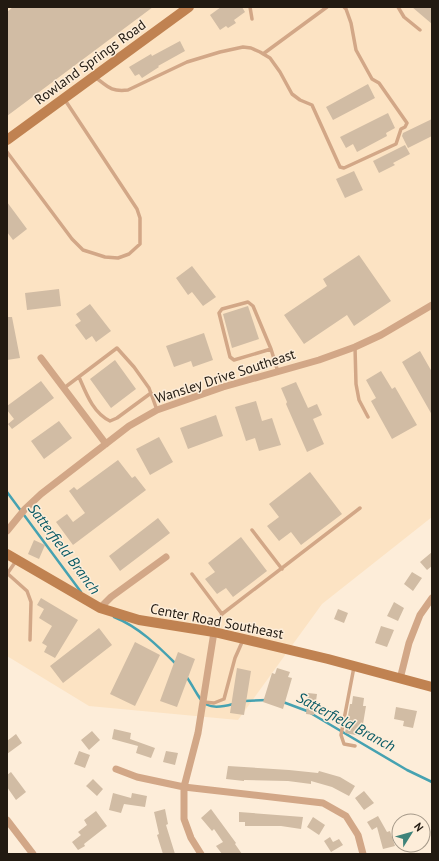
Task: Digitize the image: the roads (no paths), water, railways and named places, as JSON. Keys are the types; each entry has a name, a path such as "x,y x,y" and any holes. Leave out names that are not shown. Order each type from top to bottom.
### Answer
{"street":[{"name":"Rowland Springs Road","path":"7,140 189,7"},
{"name":"Wansley Drive Southeast","path":"7,531 25,509 41,494 129,426 157,410 216,389 319,360 355,347 381,335 432,305"},
{"path":"42,358 106,444"},
{"name":"Center Road Southeast","path":"7,554 100,608 139,620 214,632 354,666 432,687"},
{"path":"100,608 111,597 166,557"},
{"path":"400,679 409,643 420,615 432,598"},
{"path":"201,854 191,838 184,819 184,787 198,733 214,632"},
{"path":"116,769 137,776 184,787 323,803 346,816 358,835 363,854"},
{"path":"7,820 33,854"}],"lane":[{"path":"250,7 252,19"},
{"path":"263,54 327,7"},
{"path":"94,76 109,89 118,91 128,90 187,62 220,52 243,47 251,48 270,58 280,72 292,94 300,100 312,105 340,167 349,167 396,144 401,129 405,127 407,123 379,83 372,79 356,50 351,23 344,7"},
{"path":"398,7 404,17 420,30"},
{"path":"7,152 72,239 83,250 106,257 118,258 129,254 140,244 140,218 137,209 63,98"},
{"path":"270,349 234,360 230,357 219,313 222,309 248,302 253,306 270,349 278,372"},
{"path":"355,347 356,384 359,400 368,417"},
{"path":"64,388 117,348 134,367 149,388 157,410"},
{"path":"79,377 89,400 104,418 110,421 117,418 151,393"},
{"path":"214,632 222,614 360,508"},
{"path":"252,530 282,569"},
{"path":"17,560 7,574 27,591 31,602 30,640"},
{"path":"192,574 222,614"},
{"path":"203,702 214,703 224,699 235,658 243,639"},
{"path":"354,666 341,735 344,744 355,746"}],"waterway":[{"name":"Satterfield Branch","path":"7,492 81,592"},
{"name":"Satterfield Branch","path":"114,617 140,632 177,665"},
{"name":"Satterfield Branch","path":"186,676 199,697 208,705 214,707 233,704"},
{"name":"Satterfield Branch","path":"244,701 267,700"},
{"name":"Satterfield Branch","path":"283,702 307,711 407,770 432,782"}]}
